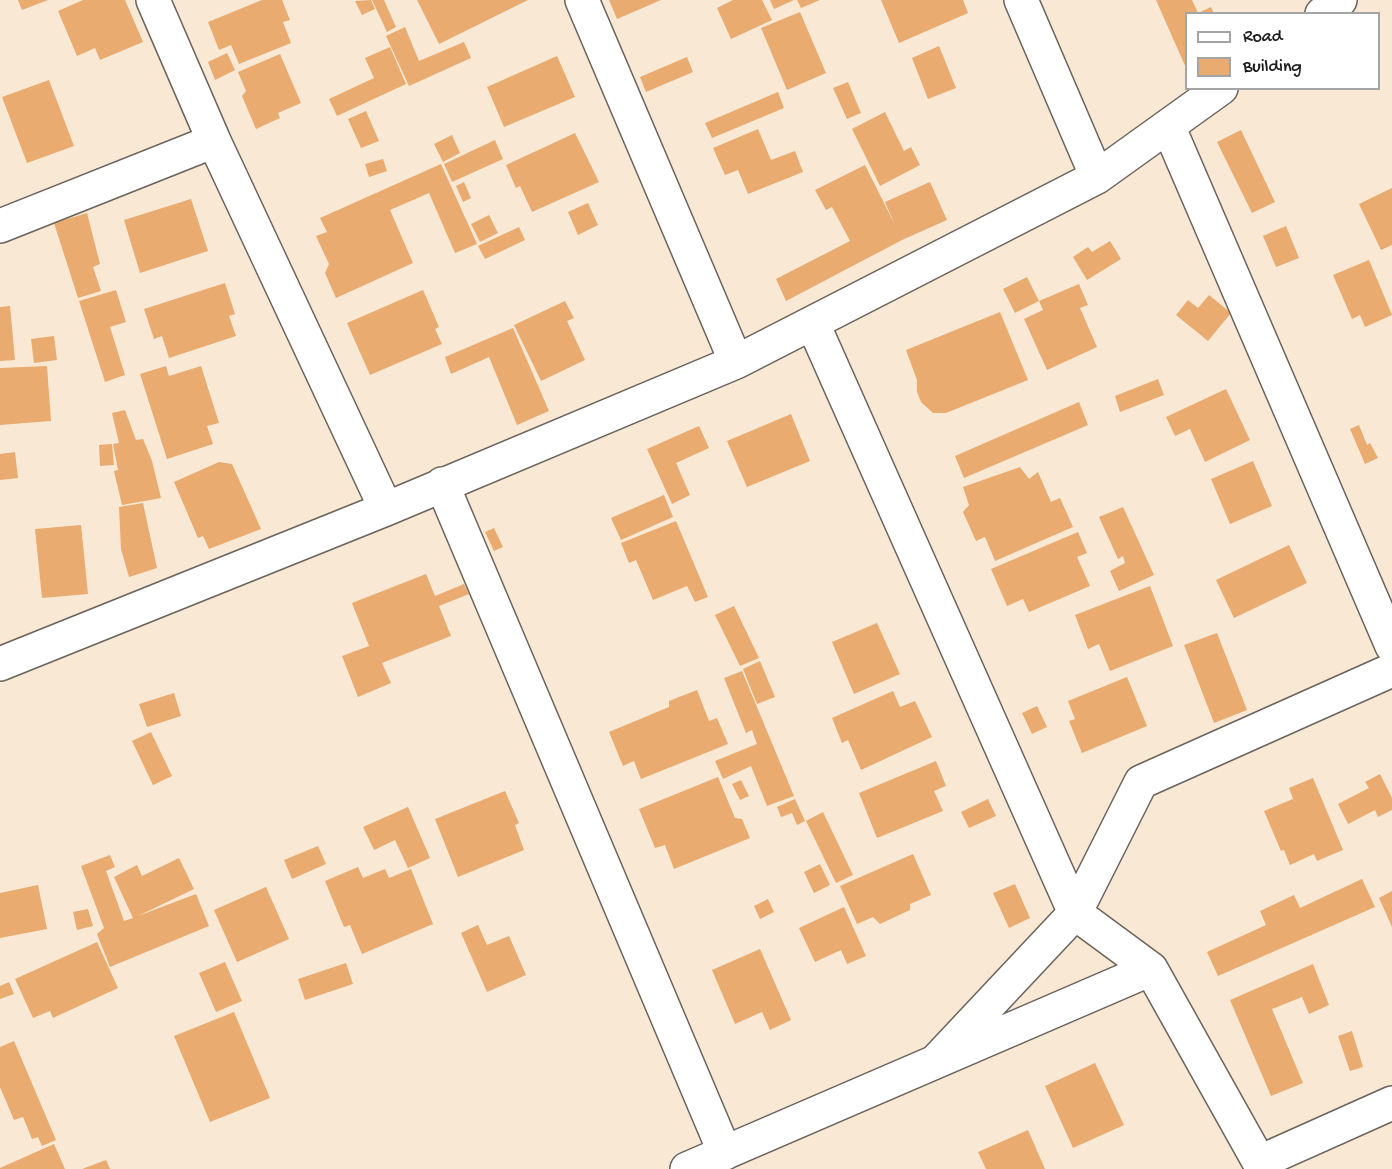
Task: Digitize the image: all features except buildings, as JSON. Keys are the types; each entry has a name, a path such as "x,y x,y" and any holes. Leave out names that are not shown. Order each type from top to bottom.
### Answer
{"street":[{"path":"153,0 214,141 386,509"},
{"path":"582,0 736,362"},
{"path":"1021,0 1097,177"},
{"path":"1325,12 1340,0"},
{"path":"0,663 386,509 736,362 1097,177 1169,128 1218,90"},
{"path":"1169,128 1392,646"},
{"path":"0,226 214,141"},
{"path":"813,324 1075,913 1151,969 1261,1165 1392,1103"},
{"path":"442,484 725,1153"},
{"path":"935,1062 1075,913 1141,782 1392,670"},
{"path":"687,1169 1151,969"}]}
